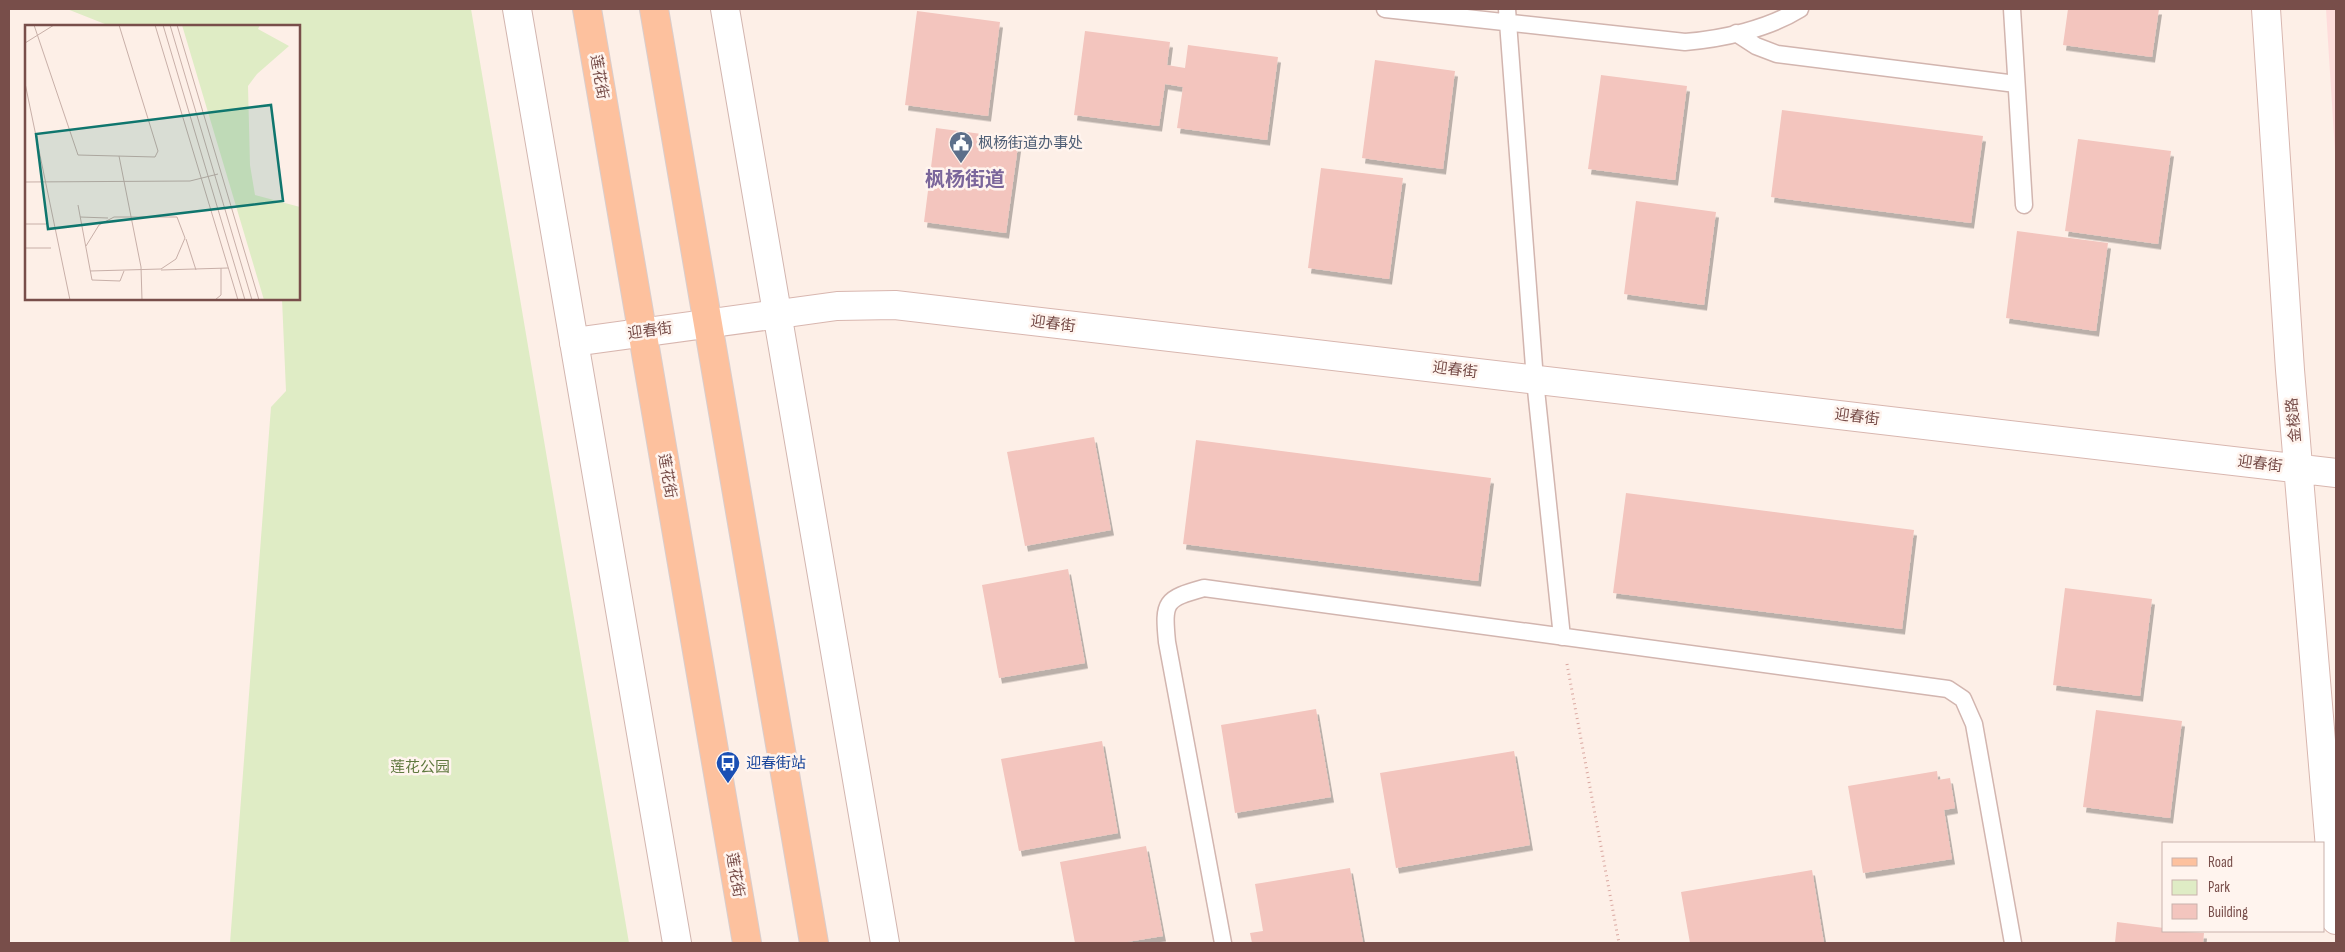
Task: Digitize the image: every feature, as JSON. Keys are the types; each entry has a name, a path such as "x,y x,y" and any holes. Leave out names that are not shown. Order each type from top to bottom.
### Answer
{"main road":[{"name":"莲花街","path":"587,9 747,943"},
{"path":"654,9 814,943"}],"street":[{"path":"517,9 677,943"},
{"path":"726,9 885,943"},
{"name":"金梭路","path":"2266,9 2298,469 2336,920"},
{"name":"迎春街","path":"574,342 837,306 895,305 2336,473"}],"lane":[{"path":"1385,9 1507,16 1685,42 1719,39 1789,16 1800,9"},
{"path":"2012,9 2024,205"},
{"path":"1507,16 1535,380 1562,637"},
{"path":"1736,33 1756,46 1777,54 2016,84"},
{"path":"1223,943 1167,642 1164,617 1169,604 1176,596 1204,588 1948,690 1963,699 1974,724 2013,943"}],"path":[{"path":"1562,637 1619,943"}],"shaded area":[{"path":"2326,9 2336,9 2336,168"}],"green space":[{"name":"莲花公园","path":"67,9 471,9 629,943 230,943 271,407 286,391 282,300 300,300 300,25 107,25"}],"building":[{"path":"2068,9 2159,9 2152,57 2063,45"},
{"path":"917,11 1000,22 988,116 905,105"},
{"path":"1085,31 1170,42 1167,65 1185,68 1188,45 1278,57 1267,140 1177,128 1183,87 1165,84 1159,126 1074,115"},
{"path":"1375,60 1455,71 1443,169 1362,158"},
{"path":"1601,75 1687,86 1675,180 1588,169"},
{"path":"1782,110 1983,136 1971,223 1771,197"},
{"path":"936,128 1019,139 1006,233 924,222"},
{"path":"2078,139 2171,151 2158,244 2065,231"},
{"path":"1321,168 1403,178 1389,279 1308,268"},
{"path":"1636,201 1716,212 1704,305 1624,294"},
{"path":"2017,231 2108,243 2096,331 2006,318"},
{"path":"1094,437 1111,530 1025,546 1007,452"},
{"path":"1196,440 1491,478 1478,581 1183,544"},
{"path":"1626,493 1914,530 1902,629 1613,593"},
{"path":"1068,569 1085,663 999,678 982,585"},
{"path":"2065,588 2152,599 2140,696 2053,685"},
{"path":"1316,709 1331,797 1235,813 1221,725"},
{"path":"2096,710 2182,721 2170,818 2083,807"},
{"path":"1102,741 1118,833 1019,851 1001,759"},
{"path":"1514,751 1530,845 1396,868 1380,773"},
{"path":"1937,771 1938,780 1950,778 1955,808 1944,810 1952,859 1863,873 1848,786"},
{"path":"1146,846 1163,936 1121,943 1075,943 1060,862"},
{"path":"1350,868 1363,943 1252,943 1250,933 1263,931 1255,884"},
{"path":"1812,870 1824,943 1690,943 1681,892"},
{"path":"2117,922 2162,928 2162,932 2204,933 2203,943 2115,943"}],"place":[{"name":"枫杨街道办事处","path":"961,164"},
{"name":"迎春街站","path":"728,784"}],"district":[{"name":"枫杨街道","path":"965,180"}]}
